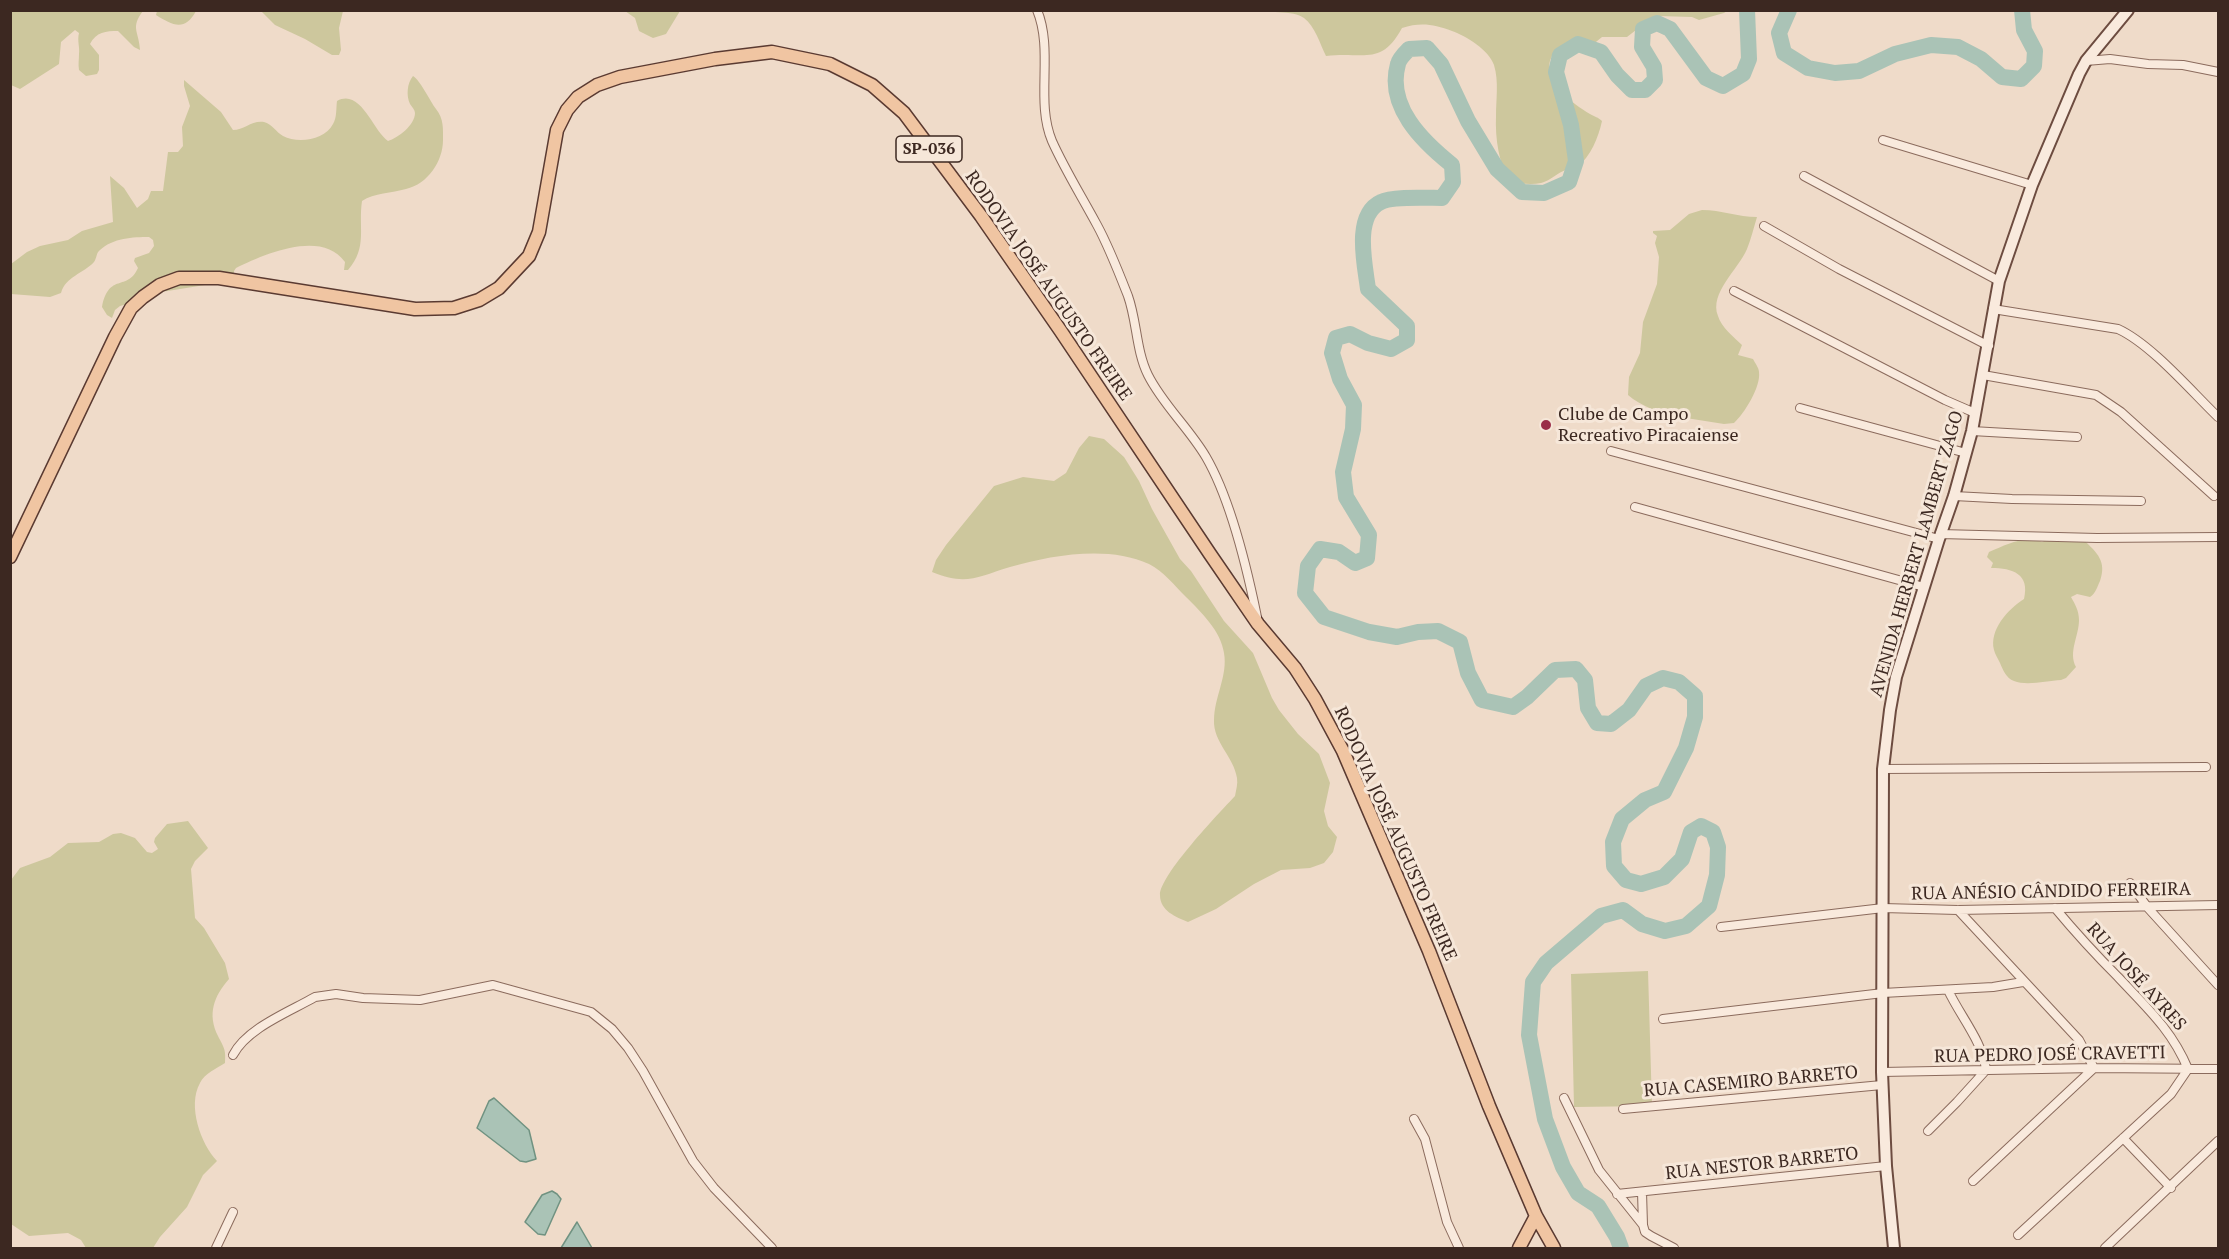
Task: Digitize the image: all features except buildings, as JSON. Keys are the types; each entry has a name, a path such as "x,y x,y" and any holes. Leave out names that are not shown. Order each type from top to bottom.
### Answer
{"main road":[{"name":"RODOVIA JOSÉ AUGUSTO FREIRE","path":"10,557 115,337 131,308 160,285 179,278 219,279 414,309 454,308 479,300 499,288 529,256 539,232 557,130 567,110 579,97 597,86 620,77 715,59 772,52 830,64 872,85 904,113 1027,283 1258,624 1295,668 1315,699 1343,751 1430,951 1489,1106 1551,1247"},
{"path":"1519,1248 1536,1216"}],"street":[{"path":"1037,10 1041,18 1046,118 1051,139 1098,227 1128,296 1147,373 1205,456 1219,483 1248,572 1258,624"},
{"name":"AVENIDA HERBERT LAMBERT ZAGO","path":"1894,1248 1886,1166 1882,1085 1883,769 1896,677 1966,453 1989,346 1999,280 2032,185 2086,60 2128,10"},
{"path":"2086,60 2110,58 2148,64 2183,65 2218,72"},
{"path":"1883,140 2032,185"},
{"path":"1804,176 1999,280"},
{"path":"1764,226 1839,269 1989,346"},
{"path":"1734,291 1945,400 1975,413"},
{"path":"1993,309 2118,329 2151,352 2218,417"},
{"path":"1983,375 2096,395 2121,412 2214,496"},
{"path":"1800,408 1966,453"},
{"path":"1972,431 2077,437"},
{"path":"1611,451 1939,537 2218,537"},
{"path":"1954,496 2141,501"},
{"path":"1635,507 1924,586"},
{"path":"1883,769 2206,767"},
{"path":"2130,883 2148,908 2218,985"},
{"name":"RUA ANÉSIO CÂNDIDO FERREIRA","path":"1721,927 1883,908 1958,910 2218,905"},
{"name":"RUA JOSÉ AYRES","path":"2055,908 2083,941 2166,1028 2180,1048 2188,1069"},
{"path":"1958,910 2079,1040 2094,1068 1973,1181"},
{"path":"1663,1019 1884,993 1993,987 2023,981"},
{"path":"232,1055 250,1035 315,997 327,994 420,1000 468,988 493,985 591,1012 612,1029 628,1048 693,1161 772,1248"},
{"path":"1928,1131 1986,1070 1984,1055 1957,1010 1948,990"},
{"name":"RUA PEDRO JOSÉ CRAVETTI","path":"1882,1072 2094,1068 2218,1069"},
{"path":"2018,1235 2171,1094 2188,1069"},
{"name":"RUA CASEMIRO BARRETO","path":"1623,1109 1882,1085"},
{"path":"1564,1098 1599,1170 1643,1225 1645,1232 1674,1248"},
{"path":"1414,1119 1425,1139 1447,1222 1459,1248"},
{"path":"2123,1138 2171,1188"},
{"path":"2104,1248 2171,1188 2218,1141"},
{"name":"RUA NESTOR BARRETO","path":"1617,1194 1886,1166"},
{"name":"RUA NESTOR BARRETO","path":"1642,1192 1643,1225"},
{"path":"216,1248 233,1212"}],"shaded area":[{"path":"157,10 196,11 187,22 178,25 167,22 156,15"},
{"path":"1499,10 1506,12 1512,10 1727,11 1699,20 1692,17 1658,16 1627,37 1602,37 1591,46 1569,46 1555,52 1549,65 1554,82 1575,104 1602,121 1593,146 1577,168 1566,170 1541,183 1529,184 1510,183 1506,176 1497,142 1496,71 1487,54 1470,40 1458,33 1439,27 1415,25 1402,28 1394,40 1378,53 1326,56 1314,30 1308,21 1299,15 1251,11"},
{"path":"10,11 143,11 136,26 140,50 118,31 98,35 90,44 99,55 99,70 97,74 86,76 79,70 79,33 75,30 61,42 59,64 20,89 11,85"},
{"path":"261,11 343,11 339,28 341,50 339,55 332,55 275,25"},
{"path":"625,11 680,11 666,34 653,38 639,31 635,18"},
{"path":"413,76 422,86 443,124 440,156 433,170 421,182 362,201 360,245 354,262 348,270 344,270 345,262 335,252 322,247 292,247 236,268 234,279 230,281 155,293 120,306 115,310 112,318 102,307 105,296 114,286 134,275 138,268 134,261 135,258 149,253 154,246 153,240 149,237 136,237 105,246 99,251 94,262 71,279 63,287 61,293 50,297 11,294 11,264 27,252 40,246 68,240 82,231 113,222 110,176 124,188 137,208 148,199 151,191 163,191 168,152 178,152 183,146 182,127 190,106 184,80 221,112 233,130 256,122 264,122 283,136 296,140 311,139 324,134 329,129 335,119 337,101 345,99 353,100 360,105 388,141 405,130 414,118 415,112 410,104 408,93 409,82"},
{"path":"1702,210 1757,217 1747,249 1721,290 1716,307 1722,324 1742,345 1738,355 1753,359 1759,370 1755,392 1734,423 1724,424 1661,412 1649,408 1628,395 1629,377 1640,353 1643,322 1657,284 1659,257 1655,243 1657,236 1653,231 1670,230 1689,214"},
{"path":"1089,436 1104,439 1124,457 1180,559 1191,571 1224,621 1253,653 1279,710 1298,734 1319,754 1330,783 1324,811 1328,826 1337,837 1333,852 1324,863 1310,868 1281,870 1254,884 1216,909 1188,922 1170,913 1163,905 1160,895 1163,886 1169,873 1192,844 1235,796 1237,782 1235,770 1215,728 1216,703 1225,662 1219,637 1210,622 1159,571 1133,558 1098,553 1061,556 1010,567 980,577 963,579 954,579 932,572 936,560 946,545 994,486 1023,477 1054,481 1066,473 1079,448"},
{"path":"2053,537 2084,540 2100,558 2102,568 2100,581 2094,594 2090,597 2077,594 2071,597 2079,617 2073,656 2076,667 2061,680 2030,683 2011,680 2005,674 1995,653 1993,642 1997,628 2006,614 2024,599 2024,584 2022,578 2013,571 1991,568 1993,563 1987,557 1989,552 2015,542 2035,540 2042,542"},
{"path":"188,821 208,848 195,861 191,869 195,918 204,928 225,963 229,979 219,992 213,1013 215,1028 225,1051 225,1063 204,1077 196,1092 195,1102 195,1113 201,1135 217,1161 203,1175 187,1207 153,1248 86,1248 81,1240 68,1233 29,1236 11,1224 11,880 20,868 50,857 68,843 99,842 113,834 121,833 135,838 147,852 152,853 158,849 154,842 155,838 167,824"},
{"path":"1648,971 1652,1106 1574,1107 1571,974"},
{"path":"494,1098 529,1130 536,1159 520,1161 477,1128 489,1101"},
{"path":"552,1191 561,1199 545,1235 538,1234 525,1222 542,1195"},
{"path":"577,1222 592,1248 561,1248"}],"waterway":[{"path":"1621,1248 1598,1206 1578,1193 1563,1167 1545,1119 1529,1035 1533,982 1546,963 1601,916 1623,910 1642,924 1665,931 1686,926 1709,906 1717,875 1718,847 1713,832 1701,826 1691,832 1682,859 1664,877 1641,884 1626,880 1614,866 1613,842 1622,819 1645,800 1664,792 1686,748 1695,717 1695,696 1679,682 1663,678 1646,686 1629,710 1611,724 1597,723 1588,708 1585,680 1576,669 1555,670 1513,707 1482,700 1468,673 1460,642 1438,631 1418,632 1397,637 1369,632 1324,617 1305,593 1308,566 1320,549 1339,552 1355,563 1367,558 1369,535 1346,497 1343,472 1353,429 1354,405 1340,379 1332,353 1336,338 1350,334 1368,343 1391,349 1407,340 1407,326 1368,289 1363,254 1367,218 1372,208 1386,200 1442,198 1453,182 1452,165 1419,134 1402,108 1397,94 1396,79 1401,58 1409,49 1427,48 1441,64 1468,121 1497,169 1522,192 1544,193 1569,182 1576,161 1571,125 1556,72 1560,55 1578,44 1601,52 1617,75 1632,90 1645,90 1655,80 1654,67 1642,47 1643,29 1657,23 1670,29 1706,78 1723,86 1743,74 1749,59 1747,10"},
{"path":"1789,10 1779,33 1784,53 1808,68 1835,73 1859,71 1895,54 1931,45 1958,47 1981,59 2002,77 2021,79 2034,66 2035,51 2024,30 2022,10"}],"place":[{"name":"Clube de Campo Recreativo Piracaiense","path":"1546,425"}]}
